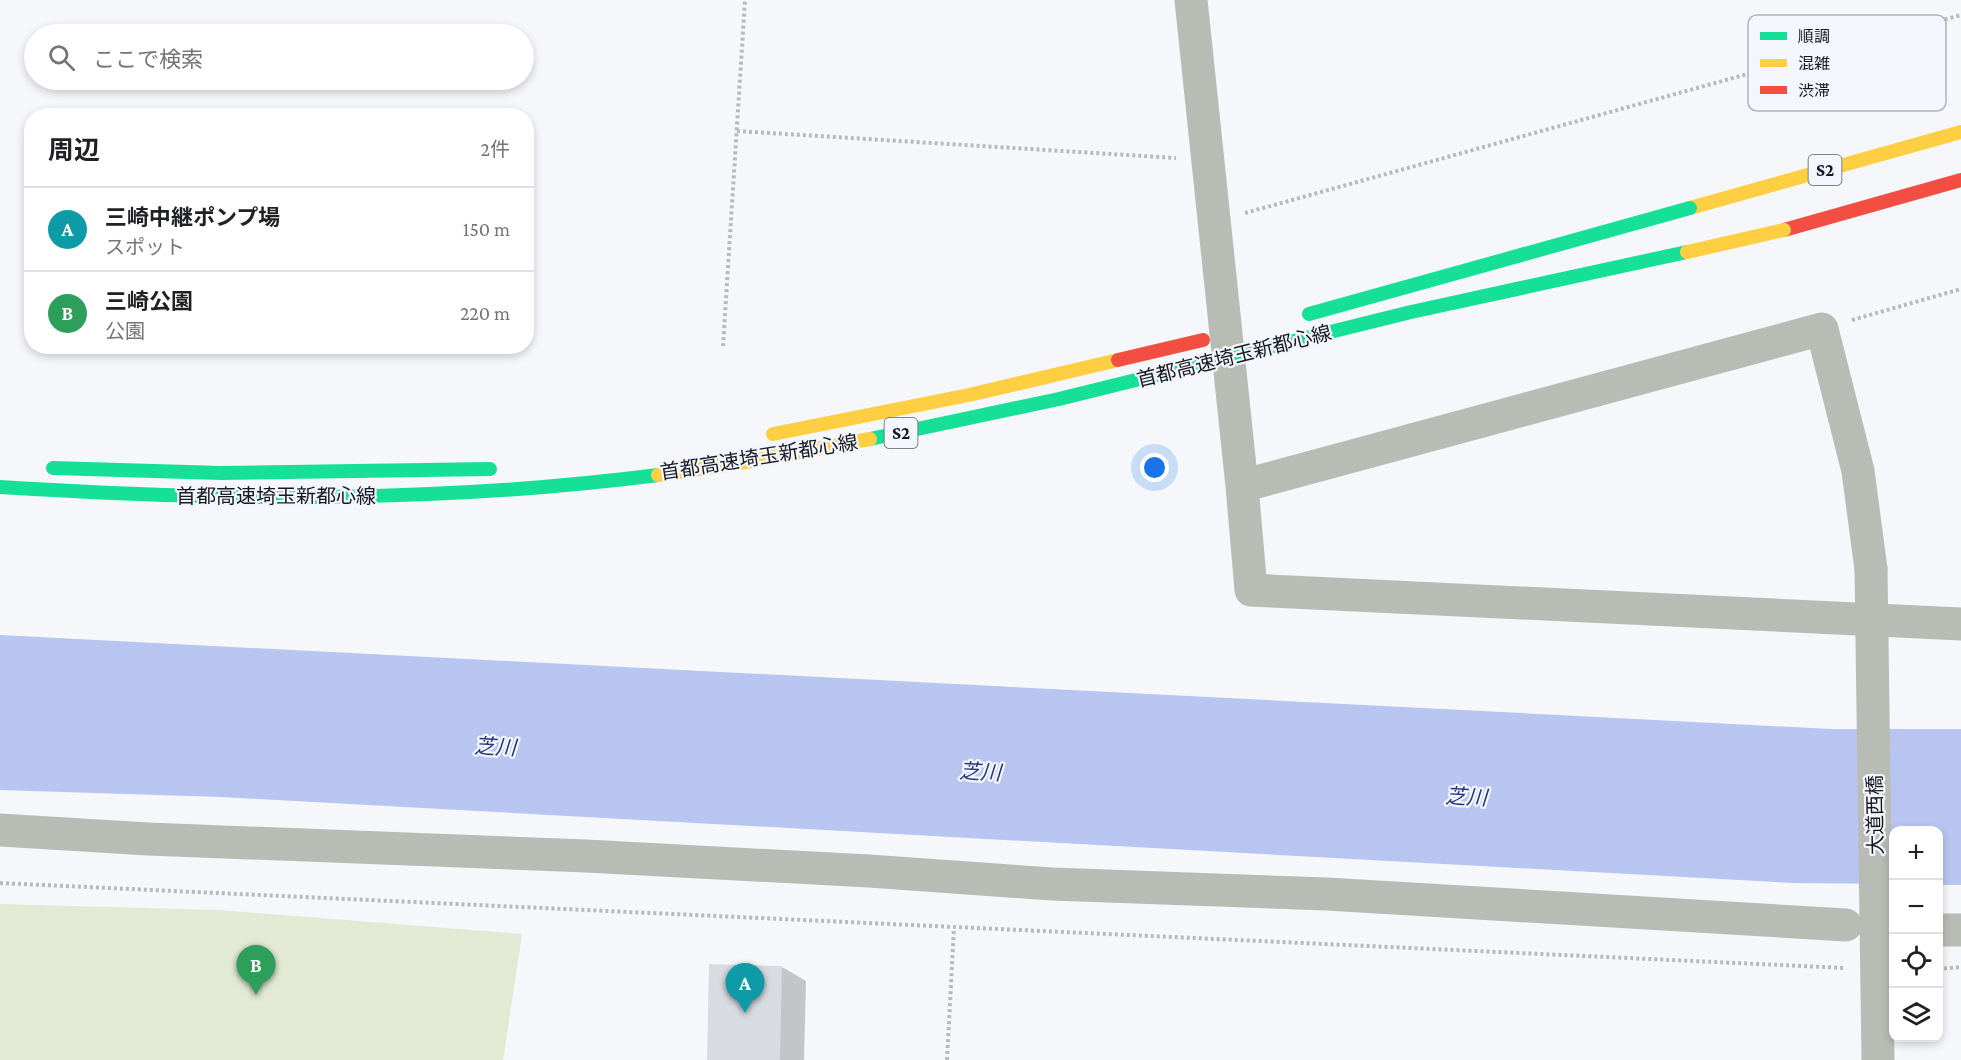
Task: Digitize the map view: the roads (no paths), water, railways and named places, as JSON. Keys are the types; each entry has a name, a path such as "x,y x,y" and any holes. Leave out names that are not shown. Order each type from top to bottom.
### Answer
{"highway":[{"name":"首都高速埼玉新都心線","path":"1298,317 1961,132"},
{"name":"首都高速埼玉新都心線","path":"0,487 112,495 305,498 444,494 584,484 698,469 834,447 976,418 1413,311 1688,253 1784,230 1961,180"},
{"name":"首都高速埼玉新都心線","path":"761,436 969,395 1241,331"},
{"name":"首都高速埼玉新都心線","path":"34,467 101,471 260,474 501,468"}],"street":[{"path":"1191,0 1216,221 1251,590 1961,624"},
{"name":"大道西橋","path":"1242,486 1822,329 1858,471 1871,569 1878,1060"},
{"path":"0,830 148,839 598,856 1052,884 1327,894 1846,925"},
{"path":"1943,930 1961,930"}],"water":[{"name":"芝川","path":"0,635 1831,729 1961,729 1961,885 1943,885 1943,826 1889,826 1889,884 1792,883 221,797 0,790"}],"place":[{"name":"三崎公園","path":"256,995"},
{"name":"三崎中継ポンプ場","path":"745,1013"}]}
